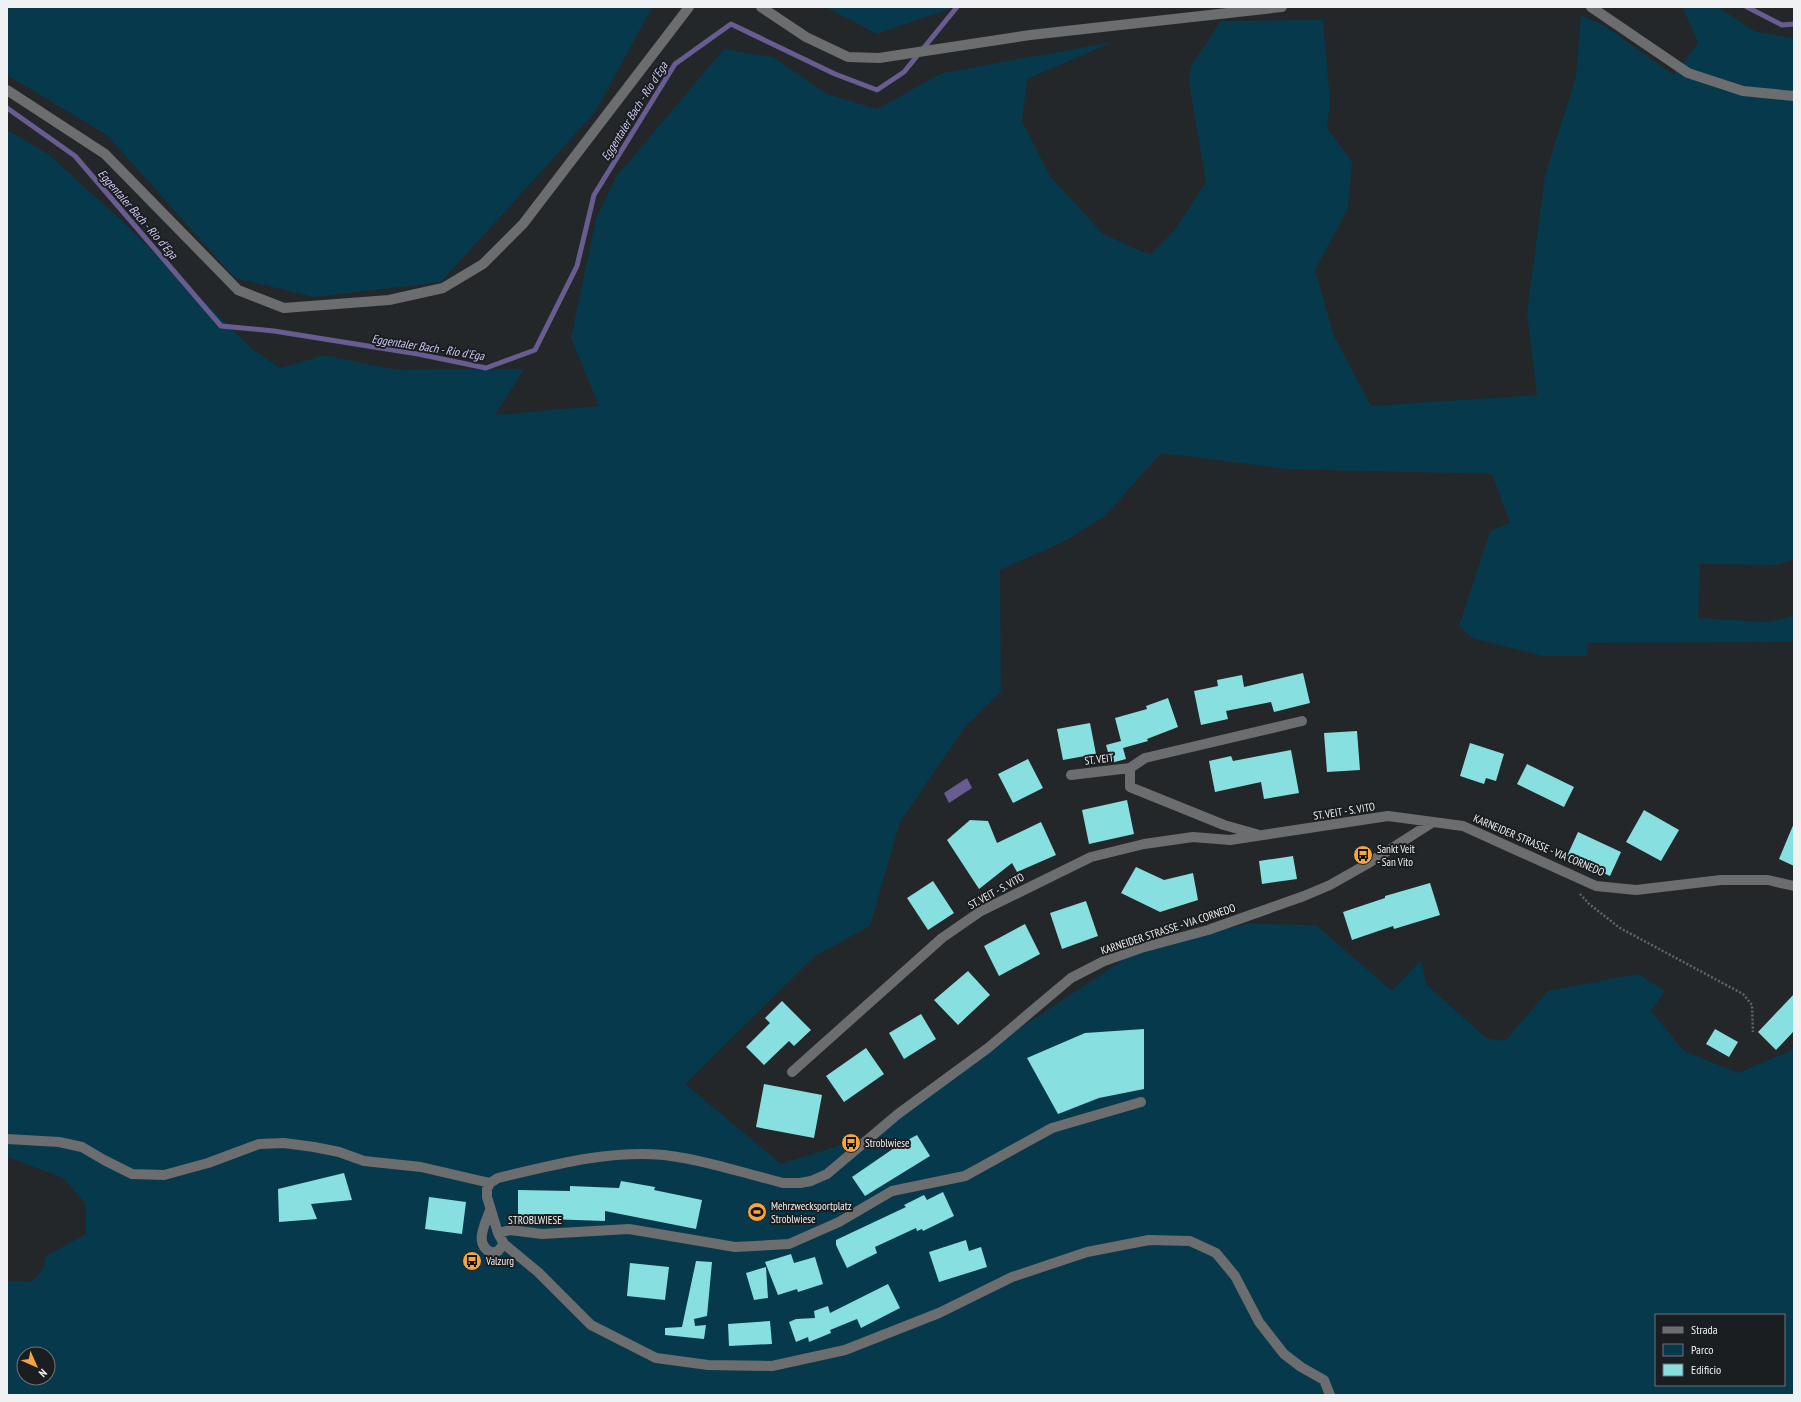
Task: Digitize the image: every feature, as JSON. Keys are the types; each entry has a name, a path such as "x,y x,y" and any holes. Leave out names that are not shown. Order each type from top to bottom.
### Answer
{"street":[{"path":"7,90 105,154 238,290 284,308 389,300 443,288 483,264 523,224 689,7"},
{"path":"761,7 806,36 848,57 879,58 1030,35 1282,7"},
{"path":"1591,7 1688,73 1743,91 1794,96"},
{"path":"1130,768 1145,758 1302,721"},
{"name":"ST. VEIT","path":"1071,775 1130,768"},
{"name":"ST. VEIT - S. VITO","path":"1130,768 1130,787 1224,825 1260,836"},
{"name":"ST. VEIT - S. VITO","path":"792,1072 942,938 981,911 1039,881 1091,857 1144,844 1193,837 1230,840 1388,816 1433,822"},
{"name":"KARNEIDER STRASSE - VIA CORNEDO","path":"490,1183 498,1178 588,1158 623,1155 662,1155 685,1158 784,1183 811,1181 827,1174 840,1165 898,1114 988,1048 1070,978 1104,961 1141,948 1208,930 1304,896 1348,874 1433,822 1463,826 1596,886 1636,890 1722,880 1768,880 1794,886"},
{"name":"STROBLWIESE","path":"498,1233 510,1230 542,1234 628,1229 735,1247 789,1244 839,1222 892,1191 965,1176 1052,1128 1141,1102"},
{"path":"7,1139 59,1142 82,1147 132,1174 164,1175 208,1163 259,1144 284,1143 339,1152 364,1161 421,1167 490,1183 487,1189 487,1197 498,1233 504,1244 538,1272 591,1325 656,1358 708,1365 772,1366 845,1350 939,1313 1012,1277 1086,1252 1149,1240 1190,1241 1216,1253 1235,1276 1259,1322 1284,1354 1301,1367 1324,1380 1330,1395"},
{"path":"490,1210 480,1238 482,1245 485,1250 492,1253 498,1251 504,1244"}],"path":[{"path":"1573,876 1574,888 1589,904 1620,928 1743,994 1752,1005 1753,1032"}],"green space":[{"path":"7,7 652,7 595,112 441,282 314,297 235,278 107,135 7,75"},
{"path":"826,7 954,7 877,34"},
{"path":"1677,7 1718,7 1756,32 1794,38 1794,560 1775,565 1700,564 1698,618 1769,622 1794,616 1794,642 1588,643 1587,656 1543,656 1472,638 1459,626 1490,531 1510,523 1492,474 1287,469 1161,453 1105,516 1063,542 1000,570 1001,692 964,728 900,822 870,926 815,956 685,1084 781,1164 872,1135 978,1056 1141,948 1247,924 1316,925 1392,991 1421,960 1427,985 1486,1038 1505,1041 1548,991 1638,974 1665,991 1651,1011 1684,1051 1738,1073 1794,1049 1794,1395 7,1395 7,1281 32,1282 43,1269 46,1256 86,1234 86,1204 63,1178 7,1157 7,130 48,154 122,221 252,349 280,368 325,355 397,370 524,369 495,415 599,406 571,338 596,219 616,177 724,49 773,57 827,94 877,109 942,73 1113,42 1027,79 1022,121 1050,176 1103,234 1150,255 1174,231 1206,182 1189,82 1191,66 1221,21 1323,20 1330,102 1327,128 1352,162 1348,208 1315,270 1334,336 1371,406 1537,395 1527,313 1545,175 1576,77 1581,15 1605,26 1674,75 1698,43 1683,8"}],"shaded area":[{"path":"967,778 972,788 949,803 944,793"}],"building":[{"path":"1303,673 1310,703 1274,712 1271,702 1226,711 1228,719 1201,725 1194,691 1218,686 1217,680 1242,675 1244,687"},
{"path":"1168,698 1178,727 1147,739 1148,741 1123,748 1126,759 1111,763 1106,745 1121,741 1115,718 1147,709 1146,706"},
{"path":"1090,723 1096,754 1063,760 1057,729"},
{"path":"1357,731 1360,770 1327,772 1324,733"},
{"path":"1470,743 1504,754 1496,781 1486,778 1484,784 1460,776"},
{"path":"1291,750 1299,793 1264,799 1261,782 1215,792 1209,761 1231,756 1233,761"},
{"path":"1028,759 1043,788 1013,803 998,774"},
{"path":"1527,764 1574,787 1564,807 1517,784"},
{"path":"1127,800 1134,834 1089,844 1082,810"},
{"path":"1644,810 1679,830 1661,861 1626,842"},
{"path":"970,820 988,821 997,843 1041,822 1056,855 1017,872 1012,863 979,889 947,840"},
{"path":"1794,823 1794,866 1779,859"},
{"path":"1578,832 1621,852 1610,876 1567,856"},
{"path":"1293,856 1297,879 1262,884 1259,861"},
{"path":"1136,867 1164,880 1193,873 1198,900 1160,912 1121,893"},
{"path":"933,881 954,913 928,930 907,898"},
{"path":"1430,883 1440,915 1394,929 1393,926 1352,940 1343,912 1385,898 1385,896"},
{"path":"1086,901 1098,936 1062,949 1050,913"},
{"path":"1025,924 1040,954 999,976 984,946"},
{"path":"968,971 990,995 958,1025 934,1000"},
{"path":"1794,994 1794,1031 1776,1050 1758,1032"},
{"path":"782,1001 811,1030 794,1046 789,1041 764,1065 746,1047 770,1023 765,1018"},
{"path":"921,1014 936,1039 904,1059 889,1033"},
{"path":"1144,1029 1144,1089 1099,1098 1058,1114 1027,1058 1085,1033"},
{"path":"1715,1029 1738,1042 1729,1057 1706,1044"},
{"path":"866,1048 884,1074 844,1102 826,1076"},
{"path":"764,1084 822,1095 814,1138 756,1127"},
{"path":"917,1135 930,1156 865,1196 852,1177 900,1144"},
{"path":"344,1173 352,1200 311,1204 317,1219 279,1222 278,1189"},
{"path":"621,1181 655,1187 654,1190 702,1200 696,1229 605,1211 605,1221 518,1218 518,1190 570,1191 570,1186 619,1188"},
{"path":"943,1192 954,1216 923,1231 922,1229 917,1231 916,1228 875,1247 877,1253 847,1268 836,1245 836,1240 906,1207 904,1205 924,1195 927,1200"},
{"path":"429,1197 466,1202 462,1234 425,1229"},
{"path":"966,1240 969,1251 981,1247 987,1267 939,1282 929,1252"},
{"path":"791,1254 794,1263 815,1257 823,1284 798,1292 797,1289 778,1295 765,1262"},
{"path":"696,1261 712,1262 707,1316 694,1319 695,1326 706,1325 704,1339 665,1335 665,1328 682,1327"},
{"path":"630,1263 669,1267 665,1300 627,1296"},
{"path":"766,1267 768,1298 754,1300 746,1273"},
{"path":"888,1284 900,1308 861,1328 857,1319 830,1330 831,1333 809,1342 808,1337 796,1342 789,1322 796,1319 815,1318 814,1311 828,1306 830,1313"},
{"path":"770,1321 772,1344 729,1346 728,1324"}],"waterway":[{"name":"Eggentaler Bach - Rio d'Ega","path":"7,108 75,156 221,326 274,331 418,354 486,368 535,350 577,266 594,195 675,64 731,24 835,74 877,90 904,72 957,7"},
{"name":"Eggentaler Bach - Rio d'Ega","path":"1747,7 1782,25 1794,24"}],"place":[{"name":"Sankt Veit - San Vito","path":"1363,855"},
{"name":"Stroblwiese","path":"851,1143"},
{"name":"Mehrzwecksportplatz Stroblwiese","path":"757,1212"},
{"name":"Valzurg","path":"472,1261"}]}
